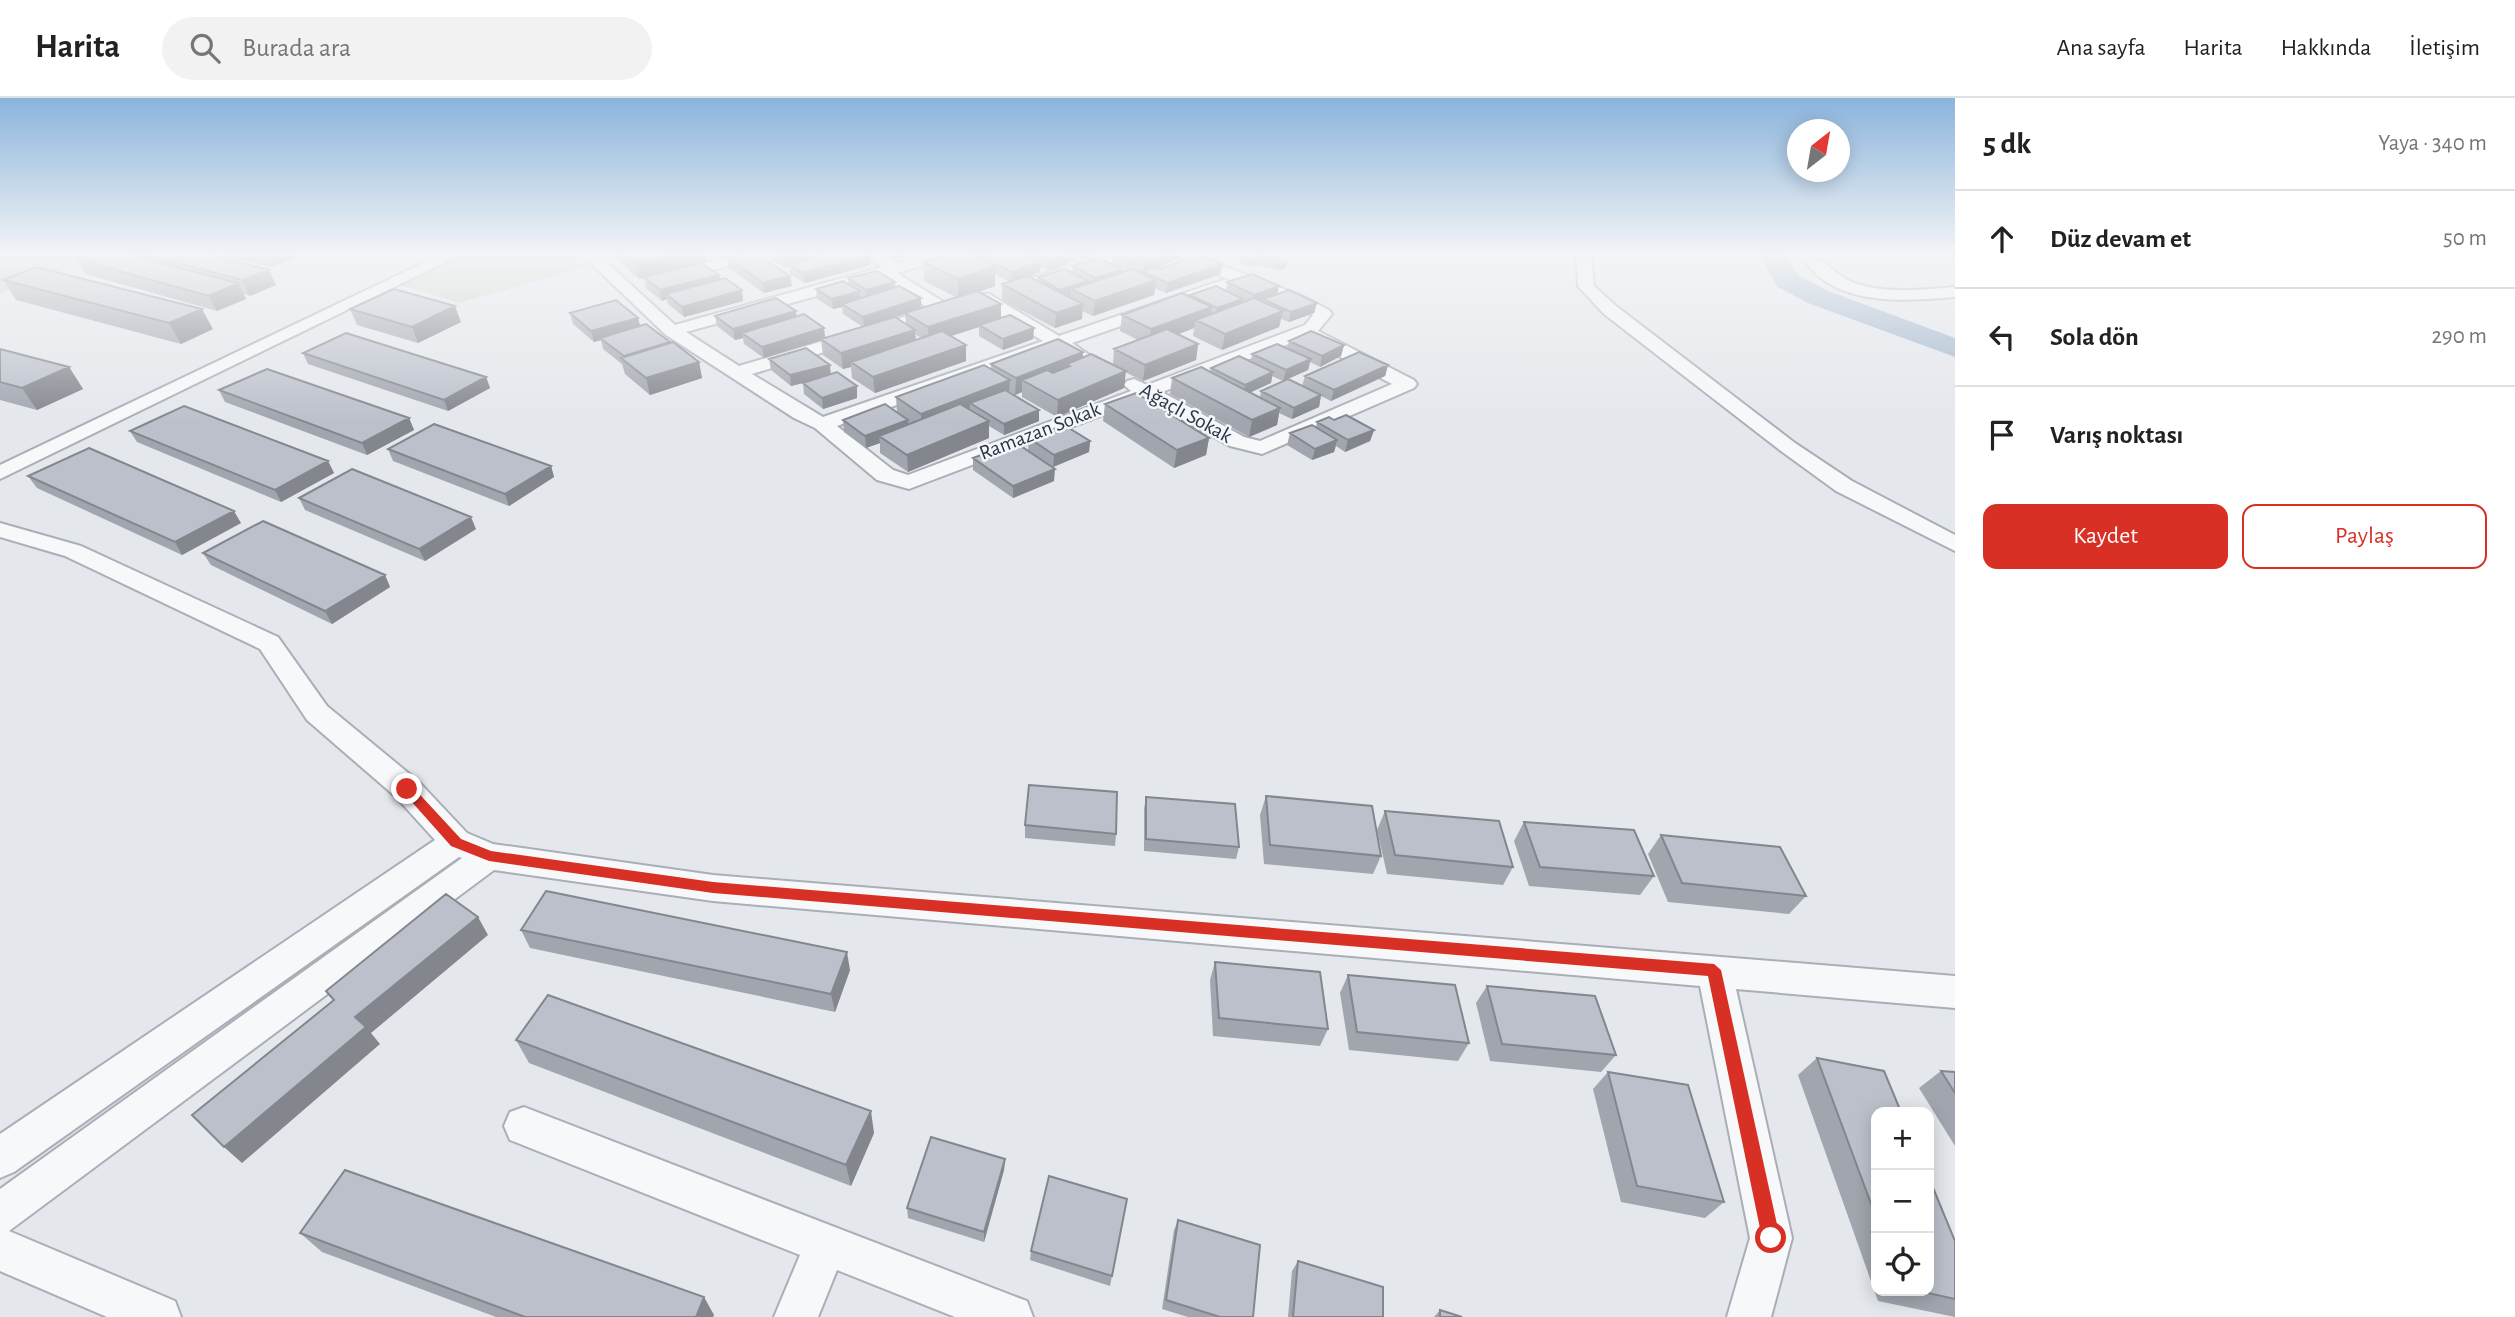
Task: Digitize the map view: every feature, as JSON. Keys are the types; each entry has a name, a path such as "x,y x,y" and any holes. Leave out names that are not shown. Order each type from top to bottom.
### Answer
{"street":[{"path":"0,461 321,309"},
{"path":"0,473 327,309"},
{"path":"647,309 672,331 801,414 822,424 1150,309"},
{"path":"672,331 752,309"},
{"path":"739,372 948,309"},
{"path":"976,309 1055,341 1100,366"},
{"name":"Ramazan Sokak","path":"822,424 885,475 909,482 1305,332 1311,329 1323,314 1313,309"},
{"path":"1609,309 1788,447 1844,486 1955,544"},
{"name":"Ağaçlı Sokak","path":"1122,378 1237,443 1262,448 1408,384 1305,332"},
{"path":"0,530 73,551 268,643 317,713 407,789 456,842 489,856 713,888 1955,992"},
{"path":"0,1158 456,842"},
{"path":"0,1214 489,856"},
{"path":"1714,970 1771,1238 1749,1317"},
{"path":"524,1126 1011,1317"},
{"path":"796,1317 826,1245"},
{"path":"0,1249 159,1317"}],"building":[{"path":"115,309 202,309 169,323"},
{"path":"350,309 449,309 412,327"},
{"path":"585,309 627,309 638,318 591,331 570,313"},
{"path":"739,309 796,311 733,329 715,316"},
{"path":"850,309 888,309 863,317"},
{"path":"918,309 985,309 928,327 905,313"},
{"path":"1048,309 1068,309 1056,313"},
{"path":"1139,309 1207,309 1151,329 1122,315"},
{"path":"1225,309 1283,311 1225,334 1196,320"},
{"path":"804,314 824,328 762,347 742,333"},
{"path":"1010,315 1034,328 1003,339 979,325"},
{"path":"895,317 915,330 841,353 821,339"},
{"path":"646,324 670,342 624,356 600,338"},
{"path":"1167,329 1198,344 1145,365 1114,349"},
{"path":"942,331 966,345 873,377 851,362"},
{"path":"1311,331 1344,345 1322,356 1289,341"},
{"path":"346,333 486,377 444,400 303,353"},
{"path":"1058,339 1083,352 1016,378 991,364"},
{"path":"673,342 699,362 646,378 621,358"},
{"path":"1277,344 1311,359 1286,370 1252,354"},
{"path":"806,348 830,365 790,375 769,359"},
{"path":"0,349 69,367 22,388 0,382"},
{"path":"1359,352 1388,365 1334,390 1305,376"},
{"path":"1091,354 1126,371 1058,400 1022,380 1047,370 1053,373"},
{"path":"1239,356 1273,372 1245,385 1211,368"},
{"path":"984,365 1010,380 921,414 896,397"},
{"path":"1201,367 1280,408 1252,420 1172,378"},
{"path":"267,369 409,418 362,443 219,390"},
{"path":"837,372 857,386 822,398 803,383"},
{"path":"1288,379 1321,395 1294,408 1261,391"},
{"path":"1005,390 1039,410 1004,424 970,403"},
{"path":"1136,393 1209,438 1177,450 1105,404"},
{"path":"885,404 908,420 865,436 843,420"},
{"path":"960,404 989,421 907,455 879,436"},
{"path":"184,406 328,461 275,490 130,431"},
{"path":"1346,415 1374,430 1348,440 1317,422"},
{"path":"434,424 551,466 505,494 388,449"},
{"path":"1064,425 1090,441 1054,455 1029,438"},
{"path":"1312,425 1337,440 1315,449 1290,433"},
{"path":"1015,442 1055,469 1013,486 973,458"},
{"path":"89,448 234,511 175,542 28,476"},
{"path":"352,469 471,517 419,549 299,498"},
{"path":"263,521 385,575 325,611 203,553"},
{"path":"1029,785 1117,792 1116,834 1025,825"},
{"path":"1266,796 1372,806 1381,856 1270,845"},
{"path":"1146,797 1235,804 1239,847 1146,839"},
{"path":"1385,811 1499,821 1513,867 1395,855"},
{"path":"1524,822 1634,830 1654,876 1540,867"},
{"path":"1661,835 1780,847 1806,896 1682,883"},
{"path":"546,891 847,952 831,994 521,930"},
{"path":"446,894 478,917 355,1017 366,1027 224,1147 192,1115 334,1000 326,991"},
{"path":"1215,962 1320,972 1328,1029 1219,1018"},
{"path":"1348,975 1455,985 1469,1043 1357,1032"},
{"path":"1487,986 1595,996 1616,1055 1502,1044"},
{"path":"548,995 871,1111 846,1165 516,1040"},
{"path":"1817,1058 1884,1071 1899,1107 1871,1107 1871,1204"},
{"path":"1941,1071 1955,1072 1955,1093"},
{"path":"1608,1072 1688,1085 1724,1202 1637,1186"},
{"path":"931,1137 1005,1159 984,1232 907,1208"},
{"path":"345,1170 704,1297 696,1317 525,1317 300,1233"},
{"path":"1049,1176 1127,1199 1112,1276 1031,1251"},
{"path":"1934,1190 1955,1241 1955,1299 1934,1294"},
{"path":"1178,1220 1260,1245 1253,1317 1220,1317 1166,1300"},
{"path":"1298,1261 1383,1287 1383,1317 1293,1317"},
{"path":"1440,1310 1462,1317 1440,1317"}],"waterway":[{"path":"1850,309 1955,348"}],"route":[{"path":"407,789 456,842 489,856 713,888 1714,970 1771,1238"}]}
